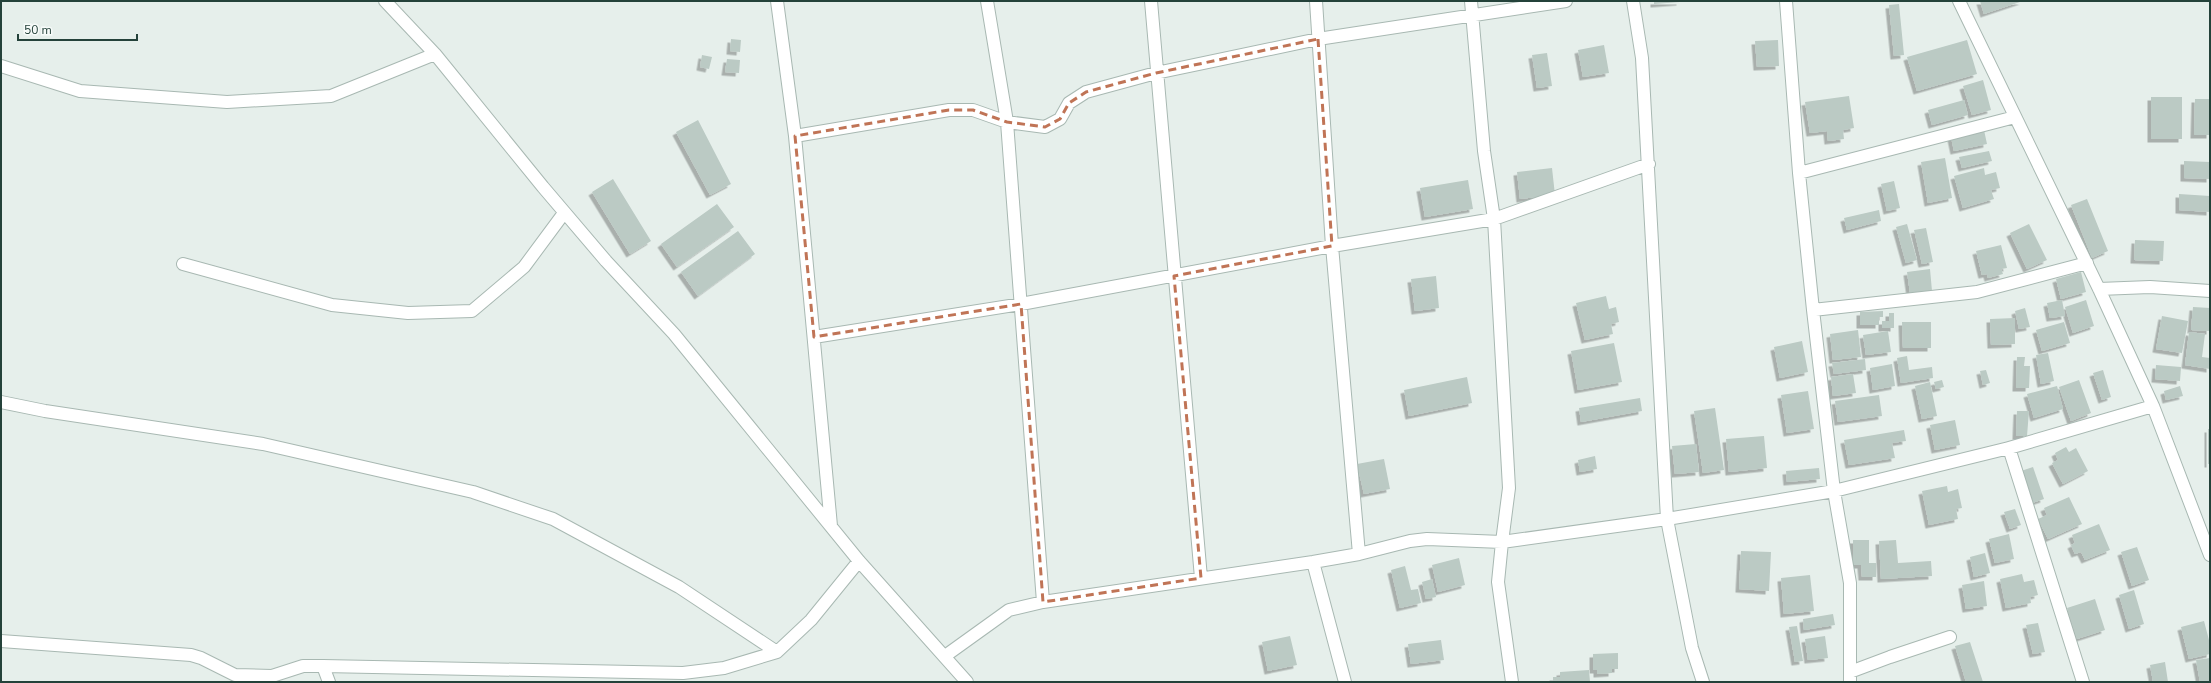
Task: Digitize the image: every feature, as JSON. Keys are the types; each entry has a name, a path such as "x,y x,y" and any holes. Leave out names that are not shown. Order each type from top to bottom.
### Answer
{"street":[{"path":"385,1 435,54 564,213 708,373 859,561 967,682"},
{"path":"777,1 795,136 831,526"},
{"path":"987,1 1007,122 1043,602"},
{"path":"1151,1 1156,73 1201,578"},
{"path":"1316,1 1332,246 1359,554"},
{"path":"1471,1 1484,151 1494,219 1509,488 1498,582 1512,682"},
{"path":"795,136 949,110 973,110 1007,122 1045,127 1060,119 1069,103 1086,92 1156,73 1318,39 1566,1"},
{"path":"1633,1 1642,58 1649,164 1660,412 1667,519 1692,648 1703,682"},
{"path":"1786,1 1799,173 1813,310 1834,491 1850,582 1850,677 1890,656 1950,638"},
{"path":"1958,1 2100,289 2153,406 2210,555"},
{"path":"1,66 80,91 227,102 331,96 435,54"},
{"path":"1799,173 2015,117"},
{"path":"814,337 1021,304 1332,246 1494,219 1649,164"},
{"path":"183,264 332,305 408,313 472,311 524,267 564,213"},
{"path":"1813,310 1977,292 2087,263"},
{"path":"2100,289 2150,287 2210,291"},
{"path":"1,402 45,411 263,444 473,492 553,518 679,587 777,652"},
{"path":"945,656 1009,610 1043,602 1313,562 1359,554 1410,541 1427,539 1502,542 1667,519 1834,491 2009,448 2153,406"},
{"path":"2009,448 2083,682"},
{"path":"1,641 191,656 201,658 235,675 272,676 303,666 683,673 724,668 777,652 811,620 859,561"},
{"path":"1313,562 1345,682"},
{"path":"323,666 330,682"}],"highlighted area":[{"path":"1318,39 1332,246 1174,276 1201,578 1043,602 1021,304 814,337 795,136 949,110 973,110 1007,122 1045,127 1060,119 1069,103 1086,92 1156,73"}],"building":[{"path":"1654,1 1680,1 1680,2 1654,4"},
{"path":"1980,1 2023,1 1984,14"},
{"path":"1899,4 1904,55 1894,56 1889,5"},
{"path":"731,39 741,40 740,52 730,51"},
{"path":"1778,40 1779,66 1757,67 1755,41"},
{"path":"1967,40 1977,74 1917,91 1907,57"},
{"path":"1604,45 1609,73 1583,77 1578,50"},
{"path":"1547,53 1552,86 1537,88 1532,55"},
{"path":"702,55 712,57 709,69 700,67"},
{"path":"727,59 740,60 739,73 725,72"},
{"path":"1983,80 1991,110 1972,115 1963,86"},
{"path":"1849,96 1854,128 1843,130 1844,139 1828,141 1827,131 1810,133 1805,102"},
{"path":"2151,97 2182,97 2182,139 2151,139"},
{"path":"2195,99 2210,99 2210,135 2194,135"},
{"path":"1964,100 1968,115 1932,125 1928,110"},
{"path":"698,120 731,184 710,195 676,132"},
{"path":"1984,130 1987,144 1954,151 1951,137"},
{"path":"1989,151 1992,161 1962,168 1959,157"},
{"path":"1945,158 1952,198 1928,203 1921,162"},
{"path":"2184,161 2210,162 2210,179 2184,178"},
{"path":"1552,168 1555,195 1520,199 1517,172"},
{"path":"1984,168 1985,175 1996,172 2000,188 1991,190 1994,199 1963,208 1954,176"},
{"path":"613,179 651,241 630,254 592,192"},
{"path":"1468,180 1473,209 1425,217 1420,188"},
{"path":"1894,181 1900,208 1887,211 1881,184"},
{"path":"2179,194 2210,196 2210,212 2179,210"},
{"path":"2087,199 2108,251 2092,258 2071,205"},
{"path":"717,204 734,227 677,267 661,244"},
{"path":"1879,210 1881,221 1847,230 1844,218"},
{"path":"1907,224 1917,260 1906,263 1896,227"},
{"path":"2029,224 2047,260 2027,269 2010,233"},
{"path":"1926,228 1933,262 1922,264 1914,230"},
{"path":"738,231 755,254 698,296 681,272"},
{"path":"2135,240 2164,241 2163,261 2134,260"},
{"path":"2001,245 2007,268 2001,269 2003,274 1988,278 1987,274 1982,275 1976,251"},
{"path":"1930,269 1932,291 1910,293 1907,272"},
{"path":"2081,272 2086,292 2061,299 2056,279"},
{"path":"1436,276 1439,308 1415,311 1411,279"},
{"path":"1606,296 1609,309 1616,307 1619,322 1611,324 1613,334 1585,340 1576,303"},
{"path":"2062,300 2065,316 2050,318 2047,303"},
{"path":"2086,300 2094,326 2073,333 2065,307"},
{"path":"2193,307 2210,308 2210,331 2191,330"},
{"path":"2025,308 2030,327 2019,329 2015,311"},
{"path":"1883,311 1883,317 1879,317 1879,325 1860,325 1860,312"},
{"path":"1889,313 1894,313 1894,328 1882,328 1882,321 1889,321"},
{"path":"2162,316 2188,321 2182,353 2156,349"},
{"path":"2015,318 2015,344 1991,345 1990,319"},
{"path":"1902,322 1931,322 1931,348 1903,348"},
{"path":"2064,322 2070,343 2042,351 2036,330"},
{"path":"1858,330 1861,357 1833,360 1830,334"},
{"path":"1888,331 1891,352 1866,355 1863,335"},
{"path":"2189,332 2205,334 2202,357 2210,358 2210,369 2185,365"},
{"path":"1802,341 1808,372 1780,378 1774,347"},
{"path":"1614,343 1622,382 1578,390 1571,351"},
{"path":"2048,353 2054,381 2041,384 2036,355"},
{"path":"1907,356 1909,370 1932,367 1933,378 1901,383 1897,358"},
{"path":"2017,357 2025,357 2024,366 2030,366 2029,388 2016,388"},
{"path":"1865,359 1866,370 1834,374 1832,363"},
{"path":"1892,364 1895,386 1873,390 1870,368"},
{"path":"2156,365 2181,367 2180,381 2155,379"},
{"path":"1986,370 1990,383 1983,385 1980,371"},
{"path":"2103,370 2111,397 2102,400 2093,373"},
{"path":"1853,374 1856,393 1833,396 1831,377"},
{"path":"1467,377 1472,403 1409,416 1404,390"},
{"path":"1942,380 1944,387 1936,389 1934,382"},
{"path":"2079,380 2091,413 2071,421 2059,387"},
{"path":"1930,382 1937,416 1922,419 1915,386"},
{"path":"2057,386 2063,409 2034,418 2027,394"},
{"path":"2180,386 2183,396 2166,400 2164,391"},
{"path":"1808,391 1814,429 1787,433 1781,395"},
{"path":"1879,395 1882,416 1838,422 1835,401"},
{"path":"1640,398 1642,411 1581,422 1579,408"},
{"path":"1715,408 1724,470 1703,473 1694,411"},
{"path":"2017,411 2029,411 2027,436 2016,436"},
{"path":"1955,420 1960,445 1935,450 1930,425"},
{"path":"2208,429 2210,429 2210,464 2208,464"},
{"path":"1904,430 1906,441 1892,443 1895,458 1849,465 1844,440"},
{"path":"1764,436 1767,468 1729,472 1726,439"},
{"path":"1696,444 1699,472 1675,474 1672,446"},
{"path":"2066,447 2069,452 2076,448 2088,471 2063,484 2052,463 2058,460 2055,453"},
{"path":"1595,456 1597,469 1580,472 1578,460"},
{"path":"1384,459 1390,489 1364,494 1357,464"},
{"path":"2033,467 2044,499 2032,503 2021,471"},
{"path":"1819,468 1820,479 1787,482 1786,471"},
{"path":"1947,486 1948,492 1958,489 1962,508 1956,509 1958,519 1929,525 1922,491"},
{"path":"2069,497 2082,524 2048,539 2038,519 2047,515 2044,508"},
{"path":"2015,509 2021,525 2010,529 2004,512"},
{"path":"2099,524 2110,550 2085,560 2081,552 2075,554 2071,545 2075,543 2072,535"},
{"path":"2009,534 2014,559 1995,563 1989,539"},
{"path":"1853,540 1869,540 1869,563 1876,563 1876,577 1862,577 1861,565 1853,565"},
{"path":"1896,540 1898,563 1931,561 1932,576 1881,579 1879,541"},
{"path":"2137,547 2149,580 2132,586 2121,552"},
{"path":"1741,551 1771,552 1769,591 1739,589"},
{"path":"1985,553 1990,573 1974,577 1970,557"},
{"path":"1459,558 1465,585 1438,592 1432,565"},
{"path":"1405,566 1411,590 1418,589 1421,603 1400,608 1391,570"},
{"path":"2022,574 2024,582 2034,580 2038,595 2030,597 2031,603 2006,608 2000,579"},
{"path":"1810,575 1814,611 1784,614 1781,578"},
{"path":"1432,579 1436,597 1426,599 1422,582"},
{"path":"1984,581 1987,606 1966,609 1962,585"},
{"path":"2134,590 2144,624 2129,629 2119,595"},
{"path":"2095,599 2105,630 2077,639 2067,608"},
{"path":"1833,614 1835,625 1804,630 1803,619"},
{"path":"2204,621 2210,644 2210,654 2189,659 2181,627"},
{"path":"2038,623 2045,652 2033,654 2026,625"},
{"path":"1797,626 1803,661 1795,662 1789,627"},
{"path":"1290,636 1297,665 1268,671 1262,642"},
{"path":"1825,636 1828,658 1808,660 1805,639"},
{"path":"1441,640 1444,660 1411,664 1408,644"},
{"path":"1970,642 1983,682 1966,682 1955,646"},
{"path":"1618,653 1618,669 1612,669 1612,673 1597,674 1597,670 1593,670 1593,654"},
{"path":"2210,658 2210,682 2200,682 2196,660"},
{"path":"2165,662 2168,682 2153,682 2150,665"},
{"path":"1589,670 1590,682 1553,682 1553,677 1560,677 1560,672"}]}
